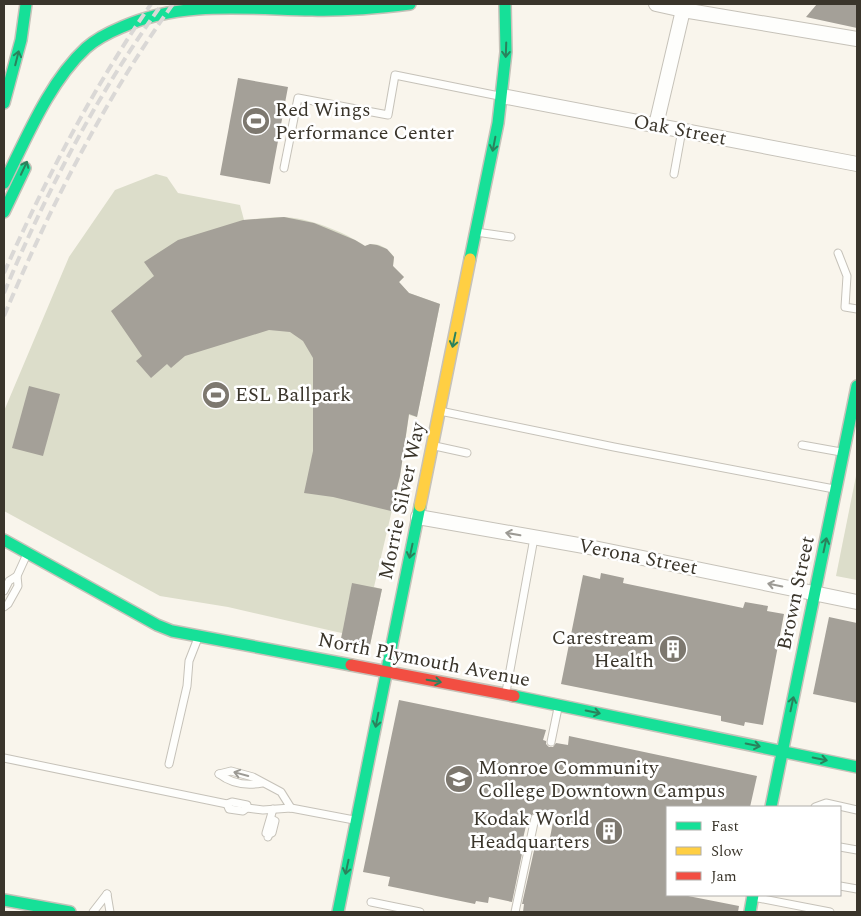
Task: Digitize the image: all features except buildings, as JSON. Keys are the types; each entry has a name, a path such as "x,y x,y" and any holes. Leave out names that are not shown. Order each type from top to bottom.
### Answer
{"main road":[{"path":"4,182 44,107 71,66 87,47 122,21 145,12 171,6 200,5 330,10 410,4"},
{"name":"Morrie Silver Way","path":"338,912 498,124 506,52 505,4"},
{"path":"4,103 16,59 26,8"},
{"path":"4,212 67,76 87,47"},
{"name":"Brown Street","path":"771,806 857,386"},
{"name":"North Plymouth Avenue","path":"4,540 157,625 172,631 506,694 857,767"},
{"path":"750,912 753,896"},
{"path":"4,900 70,912"}],"street":[{"path":"656,4 857,39"},
{"path":"656,125 683,10"},
{"name":"Oak Street","path":"502,96 857,164"},
{"name":"Verona Street","path":"418,517 857,602"}],"lane":[{"path":"284,168 298,98 388,114 395,76 502,96"},
{"path":"674,174 682,130"},
{"path":"476,232 510,237"},
{"path":"838,253 847,276 845,307 857,309"},
{"path":"440,410 614,448 836,490"},
{"path":"802,444 844,452"},
{"path":"433,446 466,453"},
{"path":"506,694 534,538"},
{"path":"4,607 8,604 18,586 17,576 27,552"},
{"path":"4,591 9,581 17,576"},
{"path":"169,764 187,686 189,661 198,636"},
{"path":"551,742 558,705"},
{"path":"4,758 227,804 232,802 246,805 248,808 291,808 356,821"},
{"path":"262,783 250,785 228,781 219,774 231,771 253,777 281,792 291,808"},
{"path":"818,806 826,803 839,806"},
{"path":"841,806 857,810"},
{"path":"268,835 266,832 269,820 272,819 273,809"},
{"path":"515,912 535,818"},
{"path":"841,847 857,850"},
{"path":"841,886 857,889"},
{"path":"93,912 107,894 110,912"},
{"path":"753,896 830,912"},
{"path":"371,902 420,912"}],"green space":[{"name":"ESL Ballpark","path":"156,174 167,177 178,193 240,205 244,220 282,217 314,222 337,231 365,246 374,244 381,246 394,257 393,266 404,277 399,282 409,293 440,304 417,417 409,415 400,476 374,587 382,589 370,645 341,639 342,633 228,607 160,596 4,511 4,411 69,257 115,190"},
{"path":"857,471 857,580 836,576"}],"railway":[{"path":"4,273 71,135 109,68 151,4"},
{"path":"4,293 37,218 75,144 116,73 162,4"},
{"path":"4,316 59,195 101,116 148,40 173,4"}],"traffic: fast":[{"path":"4,103 21,40 26,4"},
{"path":"4,183 39,112 61,77 86,48 117,29 145,18 192,9 337,10 410,4"},
{"path":"470,259 498,123 506,52 505,4"},
{"path":"4,212 25,168"},
{"path":"771,806 857,386"},
{"path":"338,912 420,506"},
{"path":"4,540 157,625 172,631 351,665"},
{"path":"514,696 857,767"},
{"path":"750,912 753,896"},
{"path":"4,900 70,912"}],"traffic: slow":[{"path":"420,506 470,259"}],"traffic: jam":[{"path":"351,665 514,696"}],"place":[{"name":"Red Wings Performance Center","path":"256,121"},
{"name":"ESL Ballpark","path":"216,395"},
{"name":"Carestream Health","path":"673,649"},
{"name":"Monroe Community College Downtown Campus","path":"459,779"},
{"name":"Kodak World Headquarters","path":"609,831"}]}
